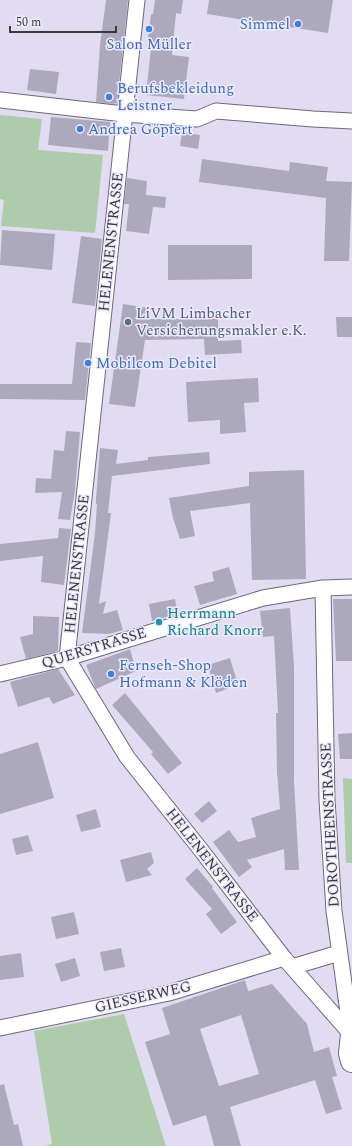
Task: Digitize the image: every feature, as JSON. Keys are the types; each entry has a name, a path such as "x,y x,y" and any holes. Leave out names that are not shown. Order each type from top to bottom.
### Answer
{"main road":[{"name":"DOROTHEENSTRASSE","path":"352,1034 350,1053 352,1061"}],"street":[{"name":"HELENENSTRASSE","path":"136,0 67,658 127,757 288,963 352,1034"},
{"path":"0,100 124,114 197,119 216,111 352,121"},
{"name":"QUERSTRASSE","path":"0,674 67,658 263,598 323,588 352,587"},
{"name":"DOROTHEENSTRASSE","path":"323,588 327,800 334,911 352,1034"},
{"name":"GIESSERWEG","path":"0,1028 170,993 288,963 339,953"}],"green space":[{"path":"0,115 42,119 38,150 103,155 95,233 1,226 4,200 0,199"},
{"path":"343,778 352,779 352,863 346,863"},
{"path":"124,1014 166,1146 44,1146 52,1144 34,1031"}],"building":[{"path":"106,0 128,0 117,103 112,104 96,102 100,45"},
{"path":"155,0 183,0 181,14 176,13 172,55 189,57 184,99 146,95 152,38 148,38 151,14 153,14"},
{"name":"Simmel","path":"209,0 333,0 328,33 207,14"},
{"path":"30,69 59,72 56,94 27,90"},
{"path":"51,117 110,122 108,151 48,145"},
{"path":"182,132 200,135 198,149 180,146"},
{"path":"202,159 289,171 290,162 328,167 326,181 352,182 349,261 324,261 326,198 199,182"},
{"path":"127,178 147,181 146,195 166,197 165,208 153,207 149,234 126,231 129,204 124,204"},
{"path":"2,230 55,234 52,270 0,265"},
{"path":"81,236 102,239 95,306 72,303"},
{"path":"168,245 252,245 252,279 168,280"},
{"path":"123,304 149,308 147,319 218,319 218,341 241,340 242,353 205,355 204,339 145,340 135,407 109,404"},
{"path":"336,317 352,317 352,337 337,337"},
{"path":"76,342 91,343 85,400 0,399 0,384 72,384"},
{"path":"258,378 259,402 244,403 246,432 220,434 220,420 188,422 186,382"},
{"path":"66,431 80,432 75,491 70,520 58,519 62,492 35,493 36,478 51,479 54,450 64,451"},
{"path":"100,448 118,450 116,464 148,460 148,457 209,452 210,464 112,476 108,513 111,513 99,604 106,601 103,614 117,610 123,630 109,634 82,633 95,533"},
{"path":"304,470 306,579 252,580 250,503 190,511 195,536 180,539 173,518 169,498 249,486 249,472"},
{"path":"59,528 71,529 64,585 41,582 43,556 0,561 0,544 58,538"},
{"path":"229,567 237,594 200,605 194,586 214,581 212,572"},
{"path":"175,599 178,614 152,621 149,604"},
{"path":"333,599 352,599 352,661 336,661"},
{"path":"290,608 294,666 294,781 299,870 285,870 284,849 247,860 252,867 239,877 213,842 229,830 238,842 256,837 251,818 280,809 277,772 276,713 278,713 274,636 263,637 260,611"},
{"path":"33,616 59,617 58,651 26,659 20,637 33,634"},
{"path":"130,649 136,671 96,689 86,665"},
{"path":"230,658 238,685 216,693 208,665"},
{"path":"58,669 75,695 53,704 49,697 18,707 10,682"},
{"path":"125,693 182,763 168,774 151,754 153,752 112,705"},
{"path":"352,733 352,759 340,759 338,734"},
{"path":"38,742 54,798 0,814 0,754"},
{"path":"209,801 217,811 202,823 194,814"},
{"path":"96,809 101,827 81,832 76,815"},
{"path":"28,835 33,851 16,855 12,839"},
{"path":"151,852 154,863 147,869 152,875 126,882 120,860"},
{"path":"197,868 213,887 212,888 237,922 221,934 206,914 212,909 185,879"},
{"path":"74,912 79,934 56,939 51,917"},
{"path":"121,948 125,967 104,971 100,952"},
{"path":"21,953 24,977 0,980 0,956"},
{"path":"75,958 80,976 61,982 55,964"},
{"path":"245,980 248,991 272,984 307,1024 314,1052 329,1047 337,1076 332,1077 342,1109 326,1114 315,1080 230,1107 241,1146 214,1146 206,1115 173,1126 145,1042 170,1034 162,1008","holes":["241,1015 259,1074 219,1086 200,1029"]},
{"path":"4,1084 14,1125 18,1124 23,1146 0,1146 0,1085"}],"place":[{"name":"Simmel","path":"298,24"},
{"name":"Salon Müller","path":"149,29"},
{"name":"Berufsbekleidung Leistner","path":"109,97"},
{"name":"Andrea Göpfert","path":"80,129"},
{"name":"LiVM Limbacher Versicherungsmakler e.K.","path":"128,322"},
{"name":"Mobilcom Debitel","path":"88,363"},
{"name":"Herrmann Richard Knorr","path":"159,622"},
{"name":"Fernseh-Shop Hofmann & Klöden","path":"111,674"}]}
